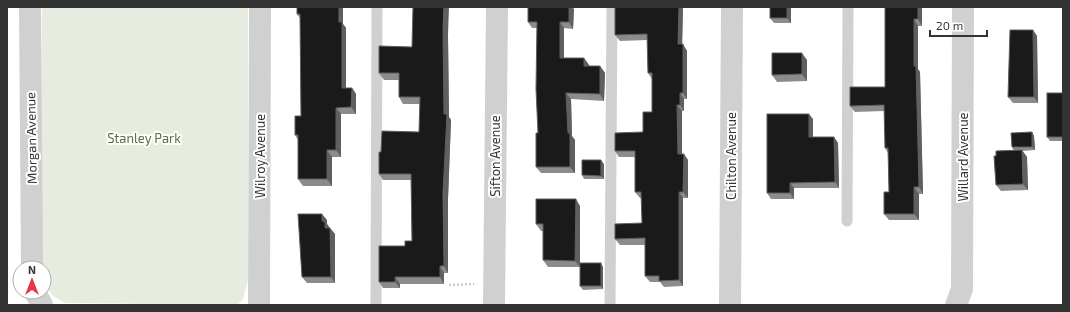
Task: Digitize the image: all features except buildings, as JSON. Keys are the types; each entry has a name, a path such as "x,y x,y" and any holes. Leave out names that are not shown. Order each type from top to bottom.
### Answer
{"street":[{"name":"Morgan Avenue","path":"30,7 32,260"},
{"name":"Wilroy Avenue","path":"259,305 260,7"},
{"name":"Sifton Avenue","path":"494,295 496,7"},
{"name":"Chilton Avenue","path":"730,305 732,7"},
{"name":"Willard Avenue","path":"956,305 962,289 963,7"}],"lane":[{"path":"376,305 377,7"},
{"path":"610,305 612,7"},
{"path":"847,221 848,7"}],"path":[{"path":"449,285 494,295"}],"green space":[{"name":"Stanley Park","path":"42,7 248,7 248,280 243,299 237,305 65,303 52,295 52,260 40,260"}]}
